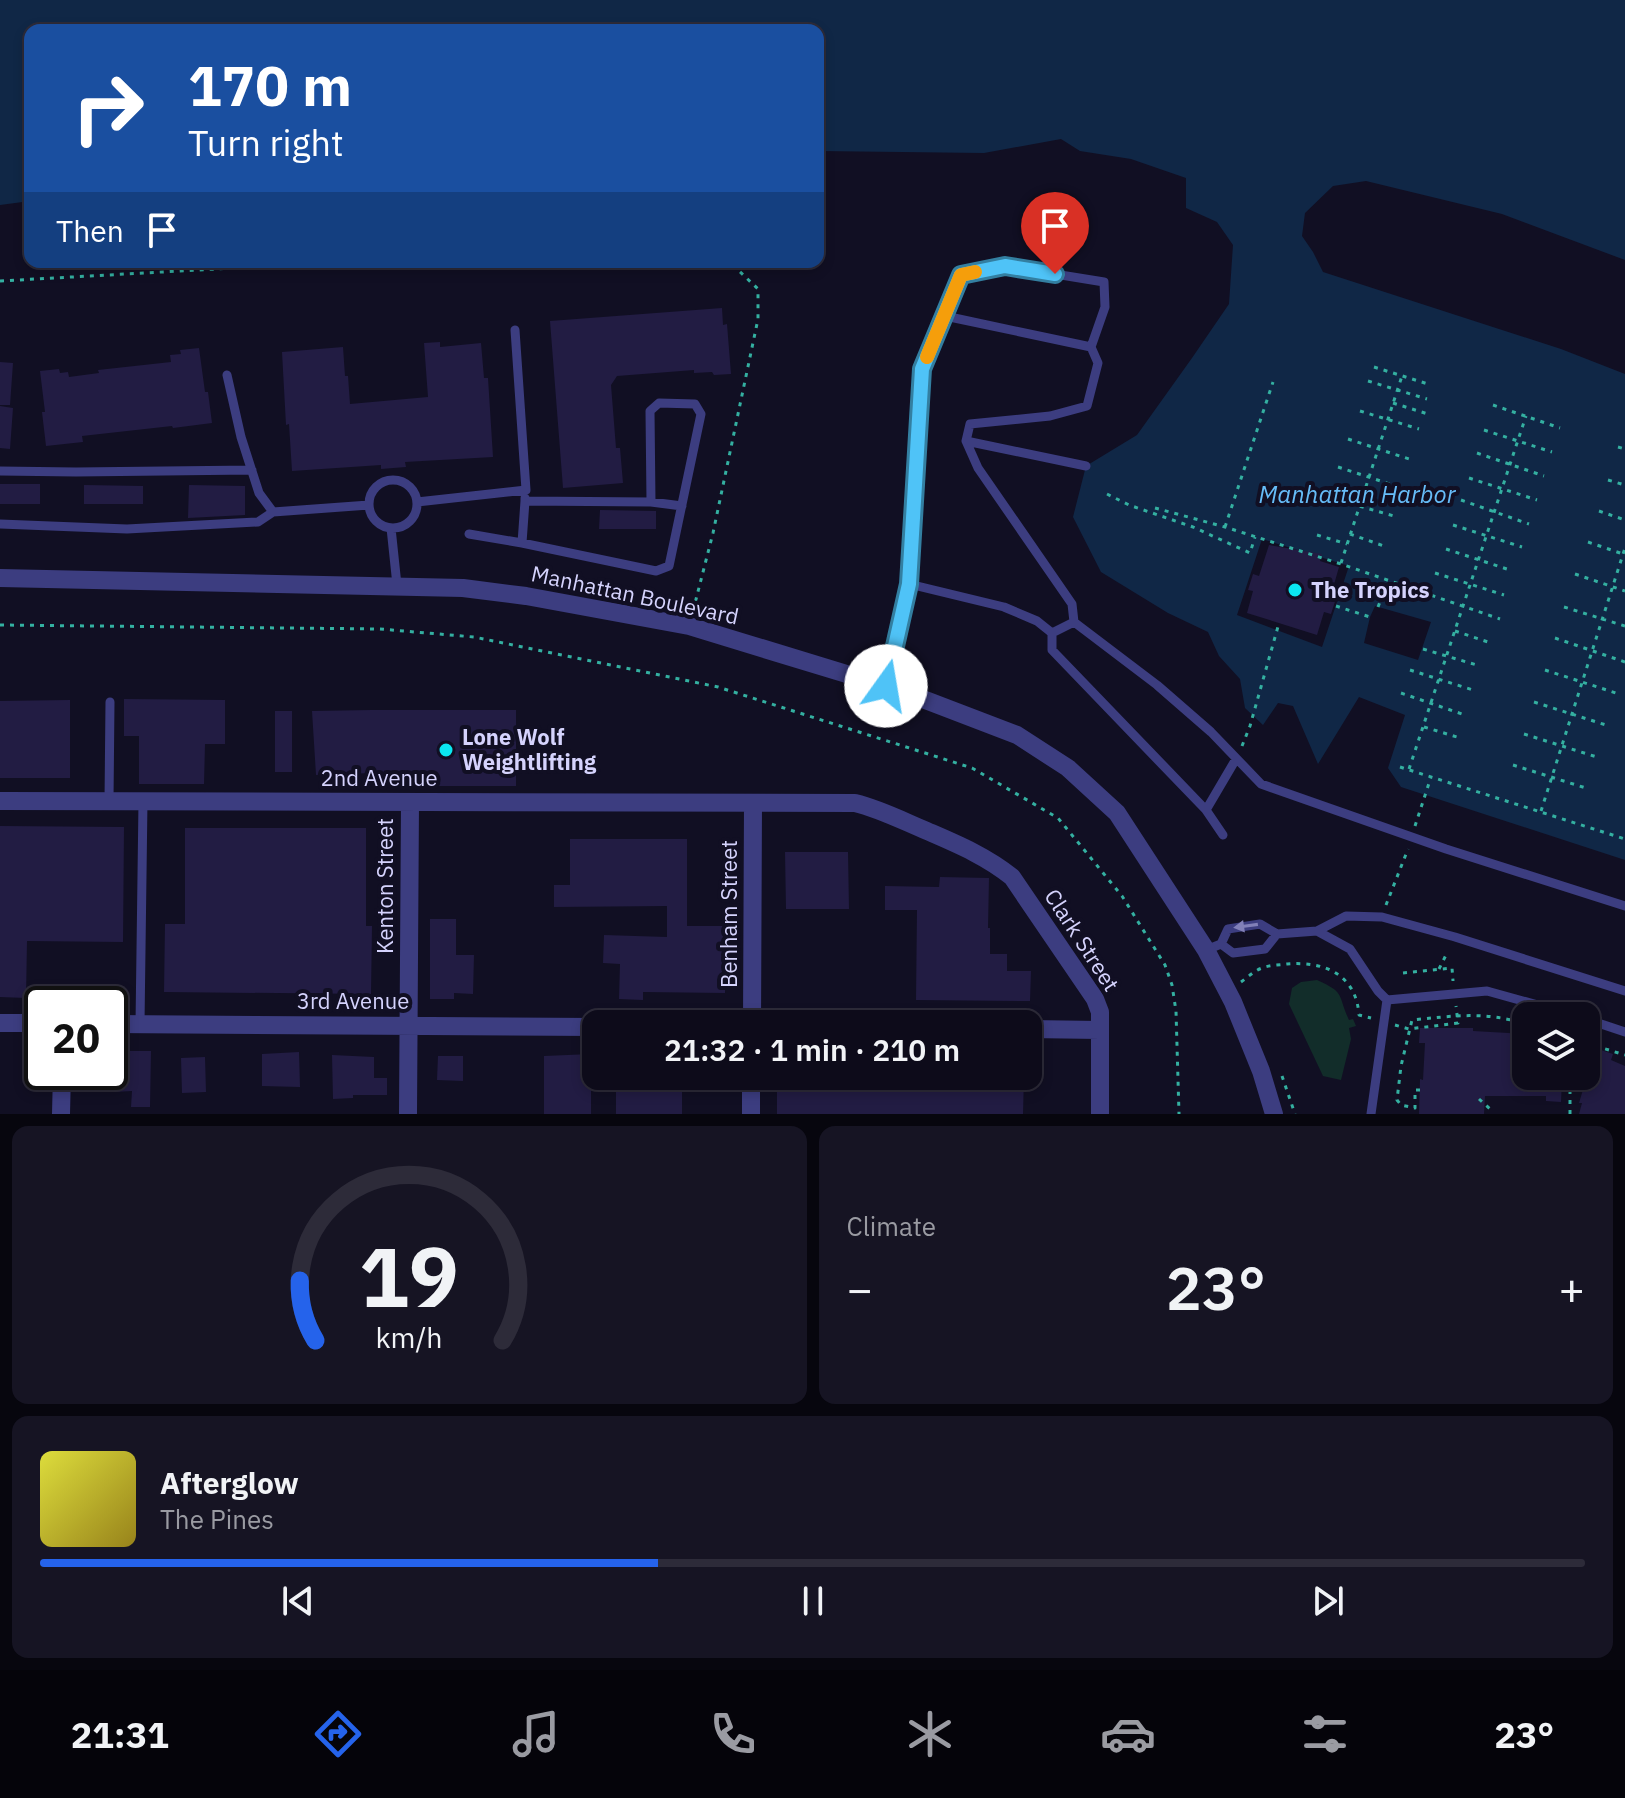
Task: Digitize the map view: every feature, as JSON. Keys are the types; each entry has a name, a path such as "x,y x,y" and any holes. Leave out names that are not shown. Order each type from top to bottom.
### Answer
{"street":[{"name":"Manhattan Boulevard","path":"0,578 397,585 463,588 526,596 689,626 886,686 1017,735 1068,768 1117,813 1214,947 1274,1114"},
{"name":"2nd Avenue","path":"0,801 855,803 875,808 978,854 1012,877 1021,890"},
{"name":"Kenton Street","path":"408,1114 410,803"},
{"name":"Benham Street","path":"752,1010 753,804"},
{"name":"Clark Street","path":"1021,890 1095,999 1100,1012 1100,1114"},
{"path":"0,1023 24,1023"},
{"name":"3rd Avenue","path":"128,1024 582,1027"},
{"path":"1042,1029 1100,1030"},
{"path":"61,1114 62,1090"},
{"path":"751,1090 751,1114"}],"lane":[{"path":"886,686 909,584 922,369 961,275 1005,266 1104,282 1105,307 1091,347 1098,363 1087,406 1050,416 970,424 966,441 978,468 1072,604 1074,622 1157,685 1211,732 1261,784 1412,838 1625,906"},
{"path":"945,316 1091,347"},
{"path":"515,330 526,496 522,543"},
{"path":"227,375 241,437 259,493 273,512"},
{"path":"469,534 656,571 669,566 701,414 695,404 659,403 650,411 651,502"},
{"path":"966,441 1086,466"},
{"path":"0,471 252,470"},
{"path":"396,480 410,487 417,502 411,521 398,528 384,527 373,518 369,505 374,489 387,481 396,480"},
{"path":"417,502 526,496 682,506"},
{"path":"0,524 127,529 258,522 273,512 369,505"},
{"path":"391,528 397,585"},
{"path":"909,584 1004,607 1037,621 1052,633"},
{"path":"1052,633 1074,622"},
{"path":"1052,633 1052,650 1206,810 1223,835"},
{"path":"109,801 110,702"},
{"path":"1206,810 1236,759"},
{"path":"140,1024 143,801"},
{"path":"1277,934 1265,949 1233,953 1214,947 1228,929 1260,924 1277,934 1317,931 1346,916 1382,917 1625,991"},
{"path":"1317,931 1350,949 1387,1000"},
{"path":"1387,1000 1487,991 1527,1002"},
{"path":"1372,1113 1387,1000"},
{"path":"1600,1024 1625,1032"}],"path":[{"path":"0,281 234,268"},
{"path":"689,626 713,533 758,319 758,289 736,268"},
{"path":"1374,367 1428,384"},
{"path":"1341,564 1402,376"},
{"path":"1368,381 1427,399"},
{"path":"1225,527 1273,382"},
{"path":"1393,403 1428,414"},
{"path":"1493,405 1560,428"},
{"path":"1360,411 1419,429"},
{"path":"1409,769 1526,416"},
{"path":"1484,430 1552,452"},
{"path":"1348,439 1409,459"},
{"path":"1618,447 1625,449"},
{"path":"1477,453 1544,476"},
{"path":"1338,467 1399,487"},
{"path":"1469,478 1537,500"},
{"path":"1608,480 1625,485"},
{"path":"1107,494 1250,553 1255,537"},
{"path":"1331,498 1394,516"},
{"path":"1461,500 1529,524"},
{"path":"1155,508 1341,564 1500,619"},
{"path":"1599,511 1625,520"},
{"path":"1453,525 1522,547"},
{"path":"1350,534 1384,546"},
{"path":"1317,535 1347,544"},
{"path":"1588,542 1624,555"},
{"path":"1541,811 1625,548"},
{"path":"1446,549 1510,570"},
{"path":"1435,573 1504,595"},
{"path":"1575,574 1625,591"},
{"path":"1378,607 1388,581"},
{"path":"1336,606 1370,617"},
{"path":"1564,607 1625,626"},
{"path":"1236,759 1250,726 1279,623"},
{"path":"0,625 380,629 474,637 718,687 972,768 1058,818 1122,896 1165,965 1176,1011 1179,1114"},
{"path":"1455,631 1488,642"},
{"path":"1555,638 1625,662"},
{"path":"1423,649 1480,666"},
{"path":"1410,670 1476,691"},
{"path":"1545,670 1619,694"},
{"path":"1401,693 1465,715"},
{"path":"1534,702 1609,726"},
{"path":"1424,727 1457,737"},
{"path":"1524,734 1600,758"},
{"path":"1513,765 1589,789"},
{"path":"1400,767 1625,839"},
{"path":"1382,917 1431,777"},
{"path":"1439,969 1446,955"},
{"path":"1227,990 1258,969 1268,966 1323,966 1337,972 1346,981 1357,998 1359,1015 1376,1019"},
{"path":"1403,973 1452,968 1453,981"},
{"path":"1395,1024 1409,1029 1458,1023 1456,1002"},
{"path":"1415,1108 1401,1105 1397,1100 1412,1020 1494,1015 1512,1020"},
{"path":"1442,1017 1443,1025"},
{"path":"1427,1019 1428,1027"},
{"path":"1600,1047 1625,1055"},
{"path":"1414,1114 1415,1090 1420,1090"},
{"path":"1569,1090 1570,1114"},
{"path":"1479,1099 1490,1109 1490,1114"}],"green space":[{"path":"1317,980 1337,992 1349,1020 1353,1019 1356,1026 1349,1028 1351,1039 1341,1080 1323,1076 1289,1004 1292,988 1301,982"}],"water":[{"name":"Manhattan Harbor","path":"0,0 1625,0 1625,260 1502,214 1366,181 1333,186 1305,213 1302,236 1323,272 1561,349 1625,374 1625,860 1401,787 1388,768 1405,715 1359,697 1318,764 1293,706 1278,703 1263,725 1245,708 1240,679 1219,656 1208,632 1168,613 1101,572 1073,517 1086,466 1137,435 1229,304 1233,245 1217,222 1186,208 1186,178 1131,159 1080,151 1061,139 984,153 824,151 824,24 24,24 24,202 0,205"}],"pier":[{"name":"The Tropics","path":"1262,539 1349,566 1322,647 1237,615"},
{"path":"1375,606 1431,622 1418,660 1364,643"}],"building":[{"path":"722,308 723,325 727,324 731,374 694,373 694,370 617,376 611,385 616,448 620,448 623,483 563,488 550,321"},
{"path":"440,342 440,347 481,343 484,378 488,378 493,457 405,462 406,467 381,469 381,465 292,471 282,352 343,347 350,404 428,397 424,343"},
{"path":"199,348 212,423 82,436 83,442 46,446 40,371 59,369 60,373 68,372 69,377 99,373 98,370 171,362 170,355 181,354 180,350"},
{"path":"0,362 13,363 10,405 0,405"},
{"path":"0,406 13,408 10,449 0,448"},
{"path":"0,484 40,484 40,504 0,504"},
{"path":"84,485 143,486 143,504 84,504"},
{"path":"189,485 245,486 245,515 188,518"},
{"path":"600,510 656,511 656,529 599,529"},
{"name":"The Tropics","path":"1269,545 1322,554 1320,561 1339,567 1333,588 1339,589 1331,614 1324,612 1317,635 1247,613 1253,591 1248,590 1253,574 1259,576"},
{"path":"124,699 225,700 225,744 205,744 204,784 139,784 139,736 124,736"},
{"path":"70,700 70,778 0,778 0,701"},
{"path":"516,710 516,786 372,786 372,773 316,775 312,711"},
{"path":"275,711 292,711 292,772 275,772"},
{"path":"0,826 124,827 123,942 27,941 24,998 0,997"},
{"path":"185,828 366,828 366,926 372,926 371,994 164,992 165,924 185,924"},
{"path":"570,839 687,839 687,926 726,926 725,993 643,992 643,1000 619,999 620,964 603,963 604,935 667,937 667,906 554,907 554,885 570,885"},
{"path":"785,852 848,852 849,909 786,909"},
{"path":"940,877 989,878 990,954 1007,954 1007,971 1031,971 1030,1001 916,1000 917,910 885,910 885,886 939,887"},
{"path":"430,919 456,919 456,955 474,955 473,994 454,993 454,999 430,999"},
{"path":"1420,1028 1473,1028 1473,1031 1512,1033 1512,1090 1562,1090 1561,1102 1546,1101 1546,1096 1485,1096 1484,1114 1419,1114 1425,1043 1419,1043"},
{"path":"1600,1050 1613,1054 1611,1060 1625,1066 1625,1114 1579,1114 1582,1103 1579,1103 1583,1090 1600,1090"},
{"path":"128,1051 151,1051 150,1107 131,1107 132,1091 114,1092 128,1090"},
{"path":"299,1052 300,1087 262,1086 262,1054"},
{"path":"582,1054 582,1090 591,1090 591,1114 544,1114 544,1056"},
{"path":"332,1055 374,1057 374,1078 387,1078 387,1095 353,1095 353,1098 333,1099"},
{"path":"438,1056 463,1056 463,1081 437,1080"},
{"path":"205,1057 206,1092 182,1093 181,1058"},
{"path":"616,1090 682,1090 682,1114 616,1114"},
{"path":"777,1090 1024,1090 1023,1114 777,1114"}],"slow traffic":[{"path":"927,357 961,275 975,272"}],"place":[{"name":"The Tropics","path":"1295,590"},
{"name":"Lone Wolf Weightlifting","path":"446,750"}],"route":[{"path":"886,686 909,584 922,369 961,275 1005,266 1055,274"}]}
